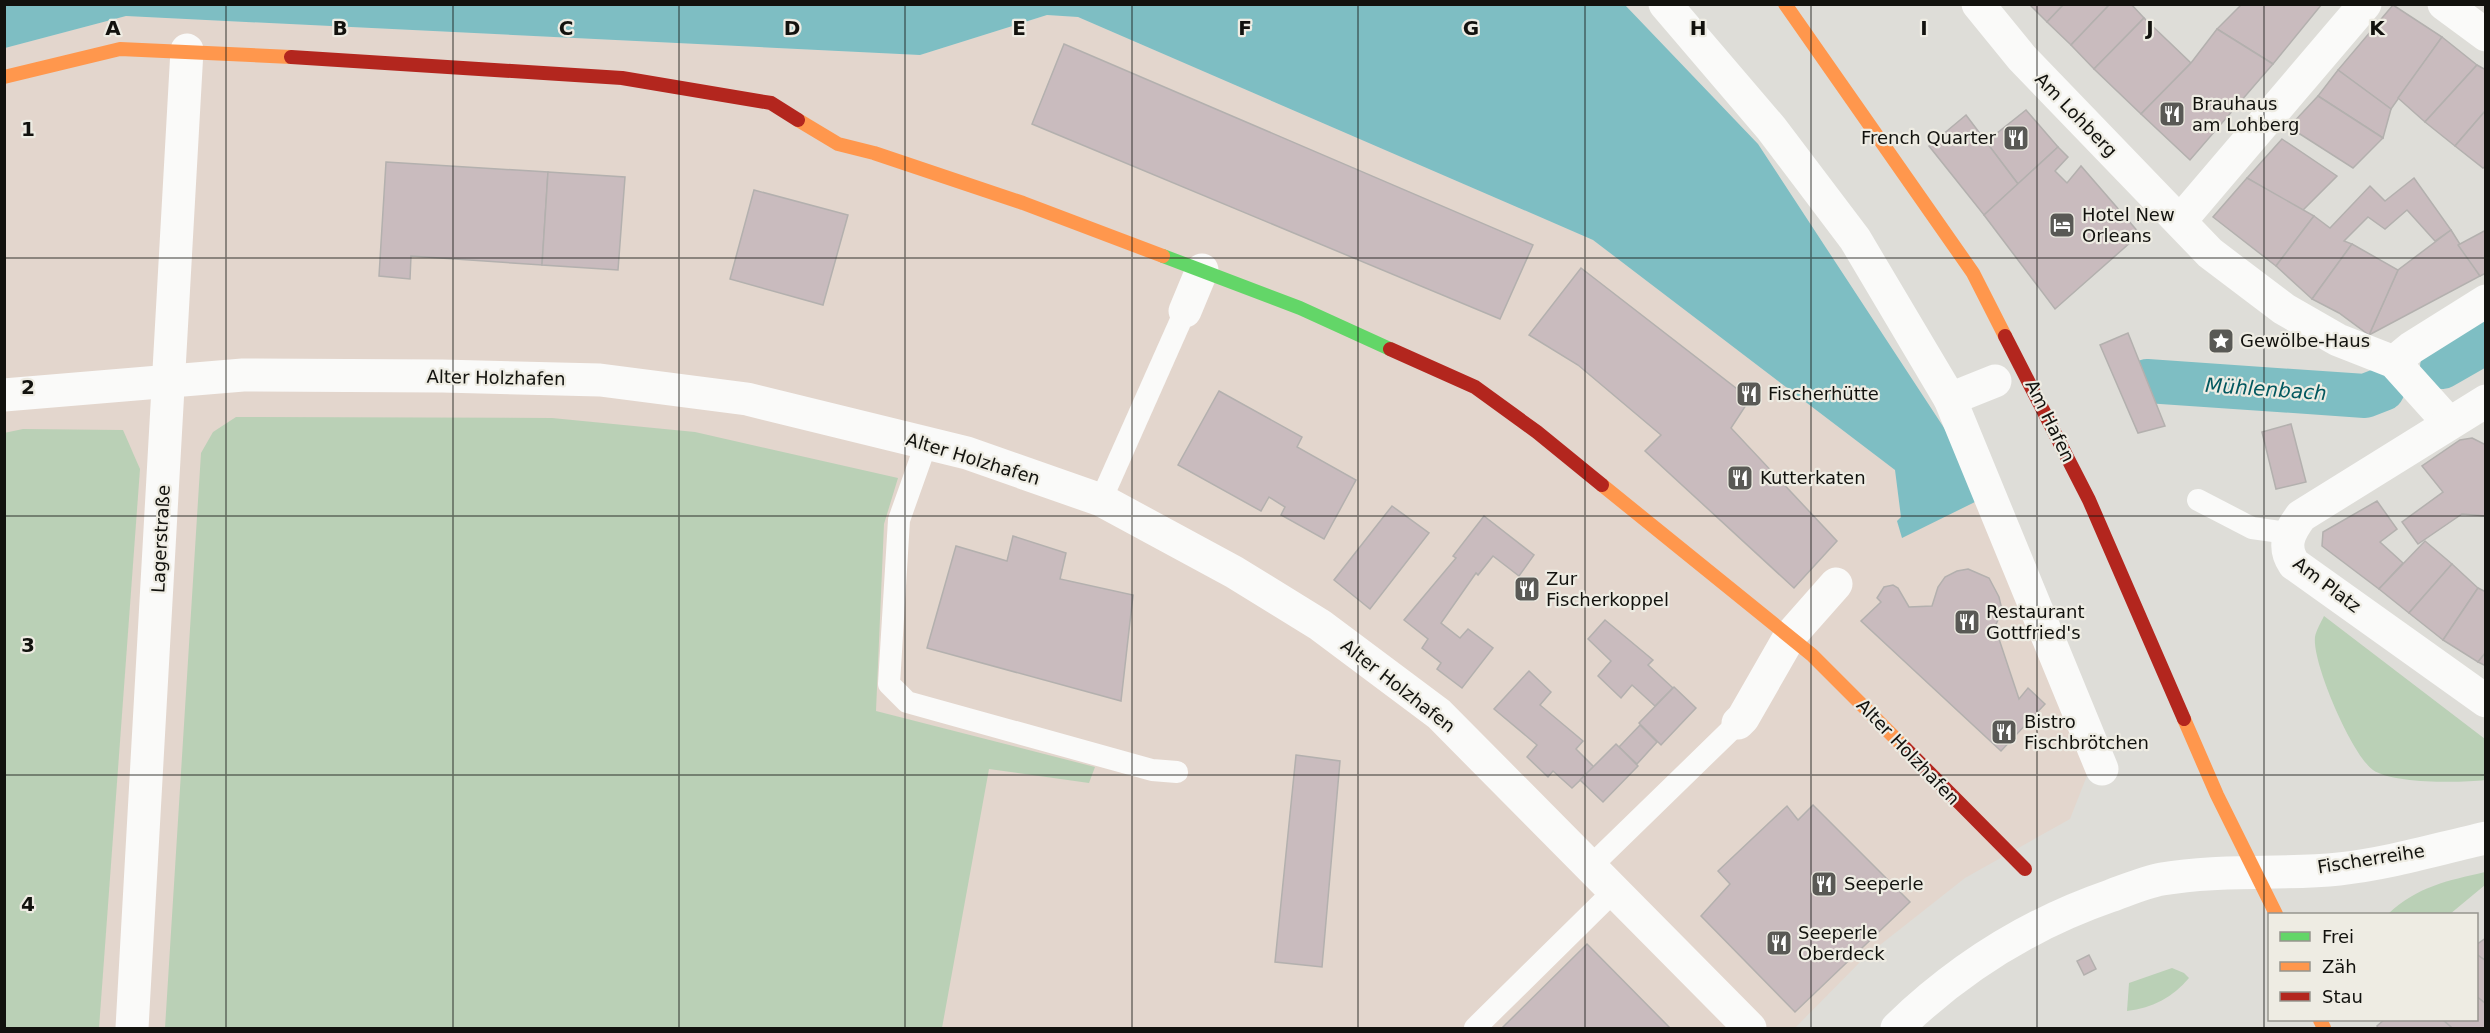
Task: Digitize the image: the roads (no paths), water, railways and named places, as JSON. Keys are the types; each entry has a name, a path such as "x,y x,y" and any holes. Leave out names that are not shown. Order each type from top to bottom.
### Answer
{"street":[{"path":"1665,4 1771,128 1855,239 1950,399 2070,709 2102,769"},
{"name":"Am Hafen","path":"1785,4 1973,273 2089,500 2217,795 2275,913"},
{"name":"Am Lohberg","path":"1978,4 2022,58 2095,136 2181,220 2210,253 2284,309 2338,340 2402,355"},
{"path":"2181,220 2365,4"},
{"path":"2444,4 2486,35"},
{"name":"Alter Holzhafen","path":"4,77 120,49 188,50 622,78 771,102 838,144 874,153 1023,202 1300,308 1475,387 1537,432 1790,636 2025,869"},
{"name":"Lagerstraße","path":"132,1029 171,381 188,50"},
{"path":"1185,311 1202,270"},
{"path":"2434,422 2402,355 2486,301"},
{"name":"Alter Holzhafen","path":"4,395 243,375 442,375 600,380 747,399 967,453 1101,500 1233,572 1320,626 1439,714 1750,1029"},
{"path":"1950,399 1995,381"},
{"name":"Am Platz","path":"2486,401 2434,422 2301,516 2288,532 2287,554 2294,564 2486,701"},
{"path":"1738,723 1790,636 1836,584"},
{"name":"Fischerreihe","path":"1897,1029 1920,1006 1970,967 2021,934 2078,907 2162,879 2339,869 2486,838"}],"lane":[{"path":"1101,500 1185,311"},
{"path":"926,444 899,520 889,684 907,702 1152,770 1177,772"},
{"path":"2198,500 2252,528 2288,532"},
{"path":"1589,868 1738,723"},
{"path":"1475,1029 1613,892"}],"water":[{"path":"5,4 1625,5 1758,144 1952,440 1977,501 1902,538 1897,521 1901,517 1895,470 1593,240 1078,17 1047,15 920,55 126,16 5,48"}],"waterway":[{"name":"Mühlenbach","path":"2442,367 2486,342"},
{"name":"Mühlenbach","path":"2147,381 2365,396 2383,389"}],"place":[{"name":"Brauhaus am Lohberg","path":"2172,114"},
{"name":"French Quarter","path":"2016,138"},
{"name":"Hotel New Orleans","path":"2062,225"},
{"name":"Gewölbe-Haus","path":"2221,341"},
{"name":"Fischerhütte","path":"1749,394"},
{"name":"Kutterkaten","path":"1740,478"},
{"name":"Zur Fischerkoppel","path":"1527,589"},
{"name":"Restaurant Gottfried's","path":"1967,622"},
{"name":"Bistro Fischbrötchen","path":"2004,732"},
{"name":"Seeperle","path":"1824,884"},
{"name":"Seeperle Oberdeck","path":"1779,943"}]}
